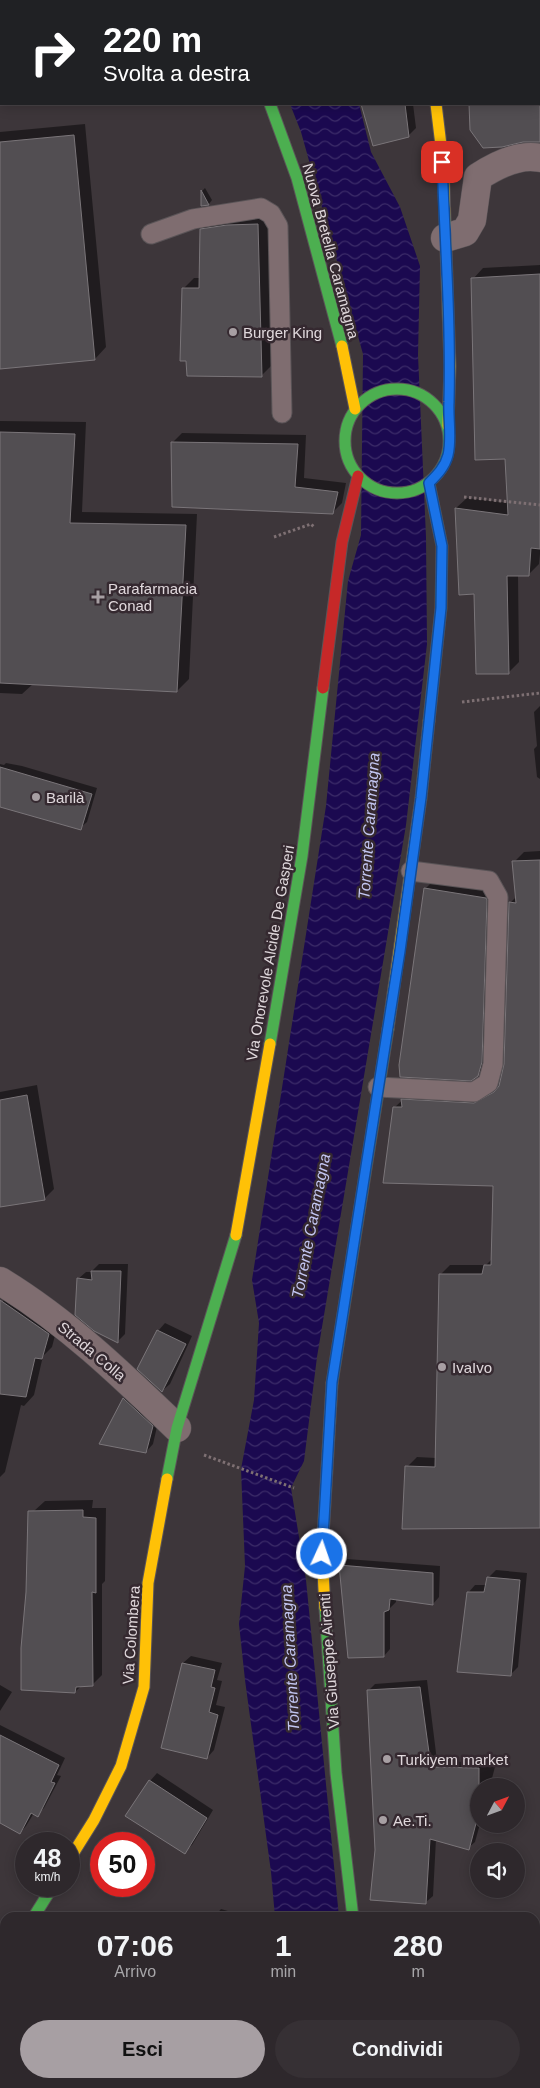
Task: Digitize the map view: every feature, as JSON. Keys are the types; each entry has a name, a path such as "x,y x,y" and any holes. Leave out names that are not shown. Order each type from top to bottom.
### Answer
{"main road":[{"name":"Nuova Bretella Caramagna","path":"270,105 297,178 339,332 355,409"},
{"path":"436,105 442,162 450,366 448,426 450,442 448,457 430,488 400,494 384,492 370,486 358,476 348,461 345,443 347,425 355,409 362,402 382,390 399,388 423,390 441,411 448,426"},
{"path":"438,377 450,366"},
{"name":"Via Onorevole Alcide De Gasperi","path":"177,1428 238,1230 302,856 342,542 358,476"},
{"name":"Via Giuseppe Airenti","path":"352,1912 336,1773 322,1554 332,1382 411,871 441,608 442,546 430,488"},
{"name":"Via Colombera","path":"80,1842 122,1766 144,1687 148,1583 177,1428"},
{"path":"37,1912 46,1897"}],"street":[{"path":"445,238 465,232 472,220 478,177 497,164 533,156 540,158"},
{"name":"Strada Colla","path":"0,1281 31,1300 111,1364 177,1428"}],"lane":[{"path":"152,234 193,220 261,208 271,214 278,226 282,413"},
{"path":"378,1087 474,1092 488,1084 494,1064 498,897 489,881 411,871"}],"path":[{"path":"430,488 540,506"},
{"path":"274,536 311,524 314,527"},
{"path":"431,706 540,693"},
{"path":"196,1451 325,1500"}],"water":[{"name":"Torrente Caramagna","path":"290,105 359,105 371,152 400,207 420,266 418,355 426,537 427,644 406,825 317,1357 304,1461 291,1488 306,1580 339,1912 275,1912 239,1624 245,1566 241,1469 254,1400 259,1323 252,1280 326,806 348,581 361,535 363,354 301,132"}],"building":[{"path":"361,105 405,105 409,137 373,146"},
{"path":"469,105 540,105 540,142 523,142 502,147 483,148 470,130"},
{"path":"74,135 95,360 0,369 0,142"},
{"path":"201,190 209,205 201,206"},
{"path":"258,224 262,377 187,376 186,361 180,361 182,288 199,288 200,229 227,225"},
{"path":"540,274 540,549 531,548 529,576 507,576 509,674 476,674 474,594 459,595 455,508 508,515 505,459 475,460 471,278"},
{"path":"0,432 75,434 70,523 186,525 177,692 0,683"},
{"path":"171,442 298,444 295,487 338,492 333,514 172,507"},
{"path":"0,767 92,794 81,830 0,807"},
{"path":"540,860 540,1528 402,1529 405,1466 435,1467 439,1274 482,1274 484,1265 491,1265 493,1186 383,1183 393,1107 402,1107 401,1099 474,1103 494,1092 499,1086 504,1064 509,902 516,903 512,861"},
{"path":"424,888 486,898 487,900 482,1062 478,1076 471,1081 400,1077 399,1065"},
{"path":"27,1095 45,1200 0,1207 0,1100"},
{"path":"91,1271 121,1271 118,1343 94,1331 75,1315 77,1278 92,1280"},
{"path":"0,1300 49,1334 42,1359 35,1358 26,1397 0,1394"},
{"path":"157,1330 186,1344 162,1392 137,1369"},
{"path":"123,1398 153,1426 146,1453 99,1444"},
{"path":"83,1510 83,1517 96,1518 96,1593 92,1592 93,1686 76,1687 75,1693 21,1690 21,1648 26,1592 28,1511"},
{"path":"339,1565 433,1573 433,1605 390,1599 389,1610 384,1612 384,1657 348,1658"},
{"path":"487,1577 520,1580 511,1676 457,1672 467,1592 484,1592"},
{"path":"182,1663 215,1670 211,1687 215,1688 209,1712 218,1715 207,1759 161,1748"},
{"path":"420,1687 431,1767 479,1768 479,1778 470,1778 470,1833 473,1833 469,1850 430,1839 426,1904 370,1900 375,1850 367,1690"},
{"path":"0,1735 59,1765 51,1782 55,1783 38,1817 31,1813 21,1832 16,1832 0,1823"},
{"path":"149,1780 207,1818 185,1854 155,1835 155,1832 150,1832 125,1816"}],"traffic: fast":[{"path":"270,105 297,178 342,346"},
{"path":"397,389 417,393 426,397 434,404 441,412 445,421 449,441 445,461 441,470 434,478 426,485 417,489 397,493 377,489 368,485 360,478 353,470 349,461 345,441 349,421 353,412 360,404 368,397 377,393 397,389"},
{"path":"429,483 442,546 441,608 429,721"},
{"path":"270,1044 302,856 323,688"},
{"path":"332,1383 388,1029"},
{"path":"167,1479 177,1428 236,1235"},
{"path":"325,1608 336,1773 352,1912"},
{"path":"37,1912 46,1897"}],"traffic: slow":[{"path":"436,105 443,162 450,366 448,426"},
{"path":"342,346 355,409"},
{"path":"388,1029 421,798 429,721"},
{"path":"236,1235 270,1044"},
{"path":"325,1608 322,1554 332,1383"},
{"path":"80,1842 94,1820 121,1766 144,1687 148,1583 167,1479"}],"traffic: jam":[{"path":"323,688 342,542 358,476"}],"place":[{"name":"Burger King","path":"233,332"},
{"name":"Parafarmacia Conad","path":"98,597"},
{"name":"Barilà","path":"36,797"},
{"name":"IvaIvo","path":"442,1367"},
{"name":"Turkiyem market","path":"387,1759"},
{"name":"Ae.Ti.","path":"383,1820"}],"route":[{"path":"322,1554 332,1382 400,951 421,798 441,608 442,546 429,483 440,472 448,457 450,442 448,426 450,366 442,162"}]}
